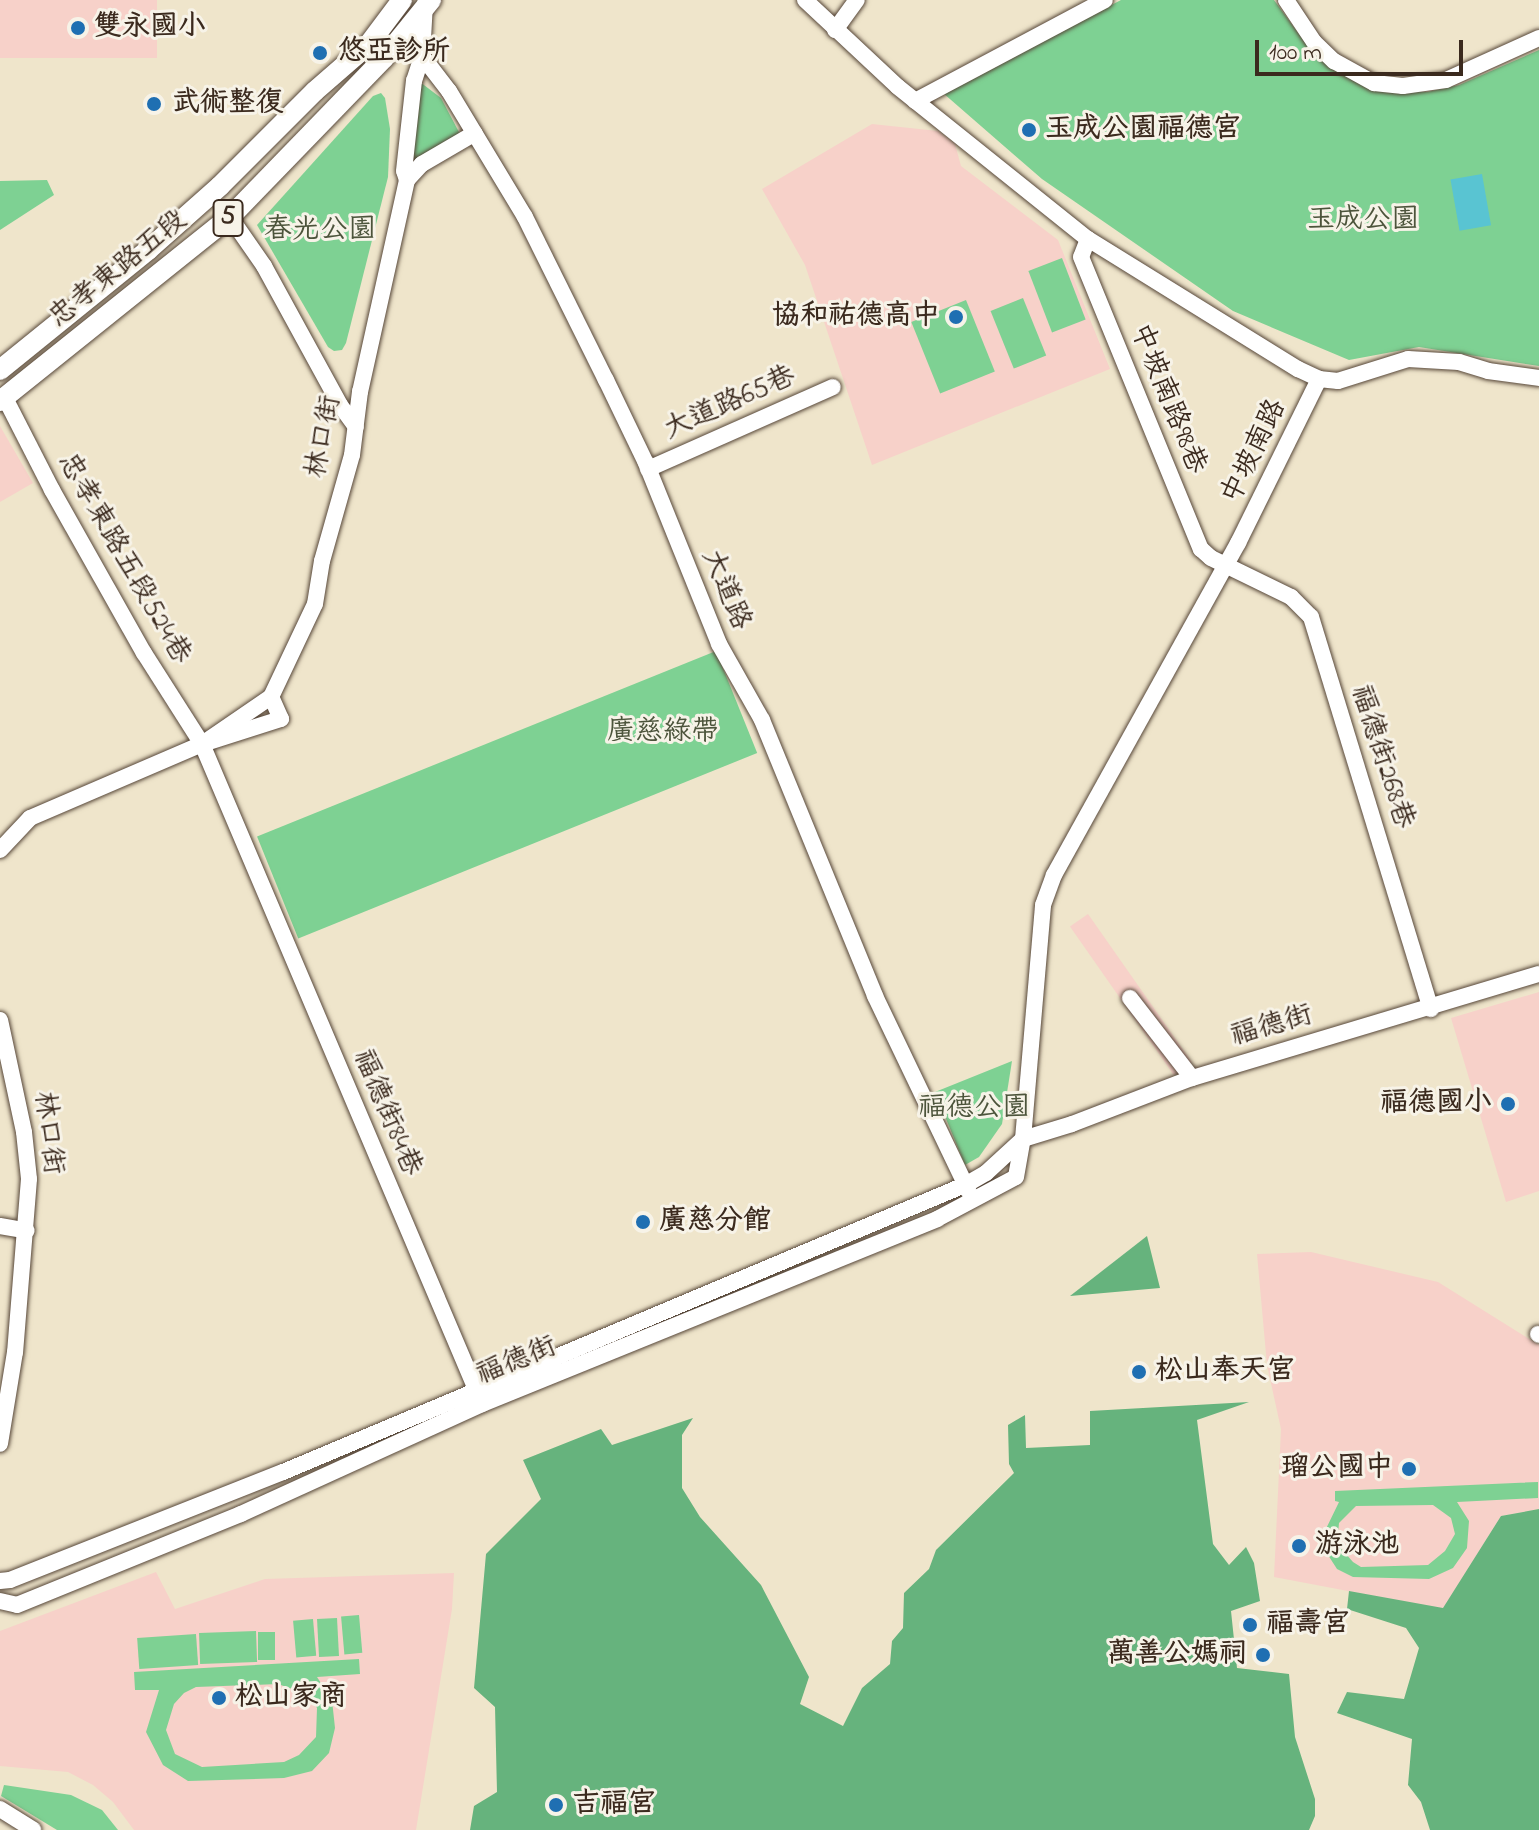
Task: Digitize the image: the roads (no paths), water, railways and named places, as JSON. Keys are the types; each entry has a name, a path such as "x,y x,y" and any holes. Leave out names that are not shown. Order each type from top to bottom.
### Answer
{"main road":[{"name":"忠孝東路五段","path":"0,370 220,186 315,91 369,44 402,0"},
{"name":"忠孝東路五段","path":"2,395 230,217 384,58 425,3"}],"street":[{"name":"中坡南路","path":"805,0 915,101 1088,239 1225,326 1319,379 1227,566 1054,875 1043,905 1023,1139"},
{"path":"835,30 857,0"},
{"path":"915,101 1105,0"},
{"path":"1286,0 1314,42 1334,61 1374,83 1403,86 1446,80 1539,38"},
{"path":"422,56 425,3"},
{"name":"大道路","path":"422,56 475,133 525,217 648,469 719,644 762,720 875,996 970,1192"},
{"name":"林口街","path":"202,744 271,697 315,604 322,561 352,455 360,392 407,180 404,171 414,81 422,56"},
{"path":"407,180 422,164 475,133"},
{"path":"230,217 264,266 340,405 356,427"},
{"name":"中坡南路98巷","path":"1088,239 1081,257 1201,549 1227,566"},
{"path":"1319,379 1338,381 1408,359 1459,362 1488,371 1539,378"},
{"name":"大道路65巷","path":"648,469 833,387"},
{"name":"忠孝東路五段524巷","path":"2,395 144,653 202,744 243,841"},
{"name":"福德街268巷","path":"1227,566 1291,597 1311,617 1431,1009"},
{"name":"林口街","path":"3,842 30,818 202,744 281,719 271,697"},
{"name":"福德街84巷","path":"243,841 479,1397"},
{"name":"福德街","path":"970,1192 1023,1139 1072,1124 1192,1078 1431,1009 1539,974"},
{"path":"1130,998 1192,1078"},
{"name":"林口街","path":"0,1020 24,1132 29,1179 15,1352 0,1444"},
{"name":"福德街","path":"0,1581 10,1580 283,1472 850,1256 970,1192 1016,1177 1023,1139"},
{"path":"0,1226 27,1231"},
{"name":"福德街","path":"0,1601 17,1605 241,1514 479,1397"},
{"path":"0,1809 33,1830"}],"water":[{"path":"1482,174 1491,225 1460,231 1450,180"}],"place":[{"name":"雙永國小","path":"78,28"},
{"name":"悠亞診所","path":"320,53"},
{"name":"武術整復","path":"154,104"},
{"name":"玉成公園福德宮","path":"1029,130"},
{"name":"協和祐德高中","path":"956,317"},
{"name":"福德國小","path":"1508,1104"},
{"name":"廣慈分館","path":"643,1222"},
{"name":"松山奉天宮","path":"1139,1372"},
{"name":"瑠公國中","path":"1409,1469"},
{"name":"游泳池","path":"1299,1546"},
{"name":"福壽宮","path":"1250,1625"},
{"name":"萬善公媽祠","path":"1263,1655"},
{"name":"松山家商","path":"219,1698"},
{"name":"吉福宮","path":"556,1805"}],"park label":[{"name":"玉成公園","path":"1363,221"},
{"name":"春光公園","path":"320,231"},
{"name":"廣慈綠帶","path":"663,733"},
{"name":"福德公園","path":"974,1109"}]}
